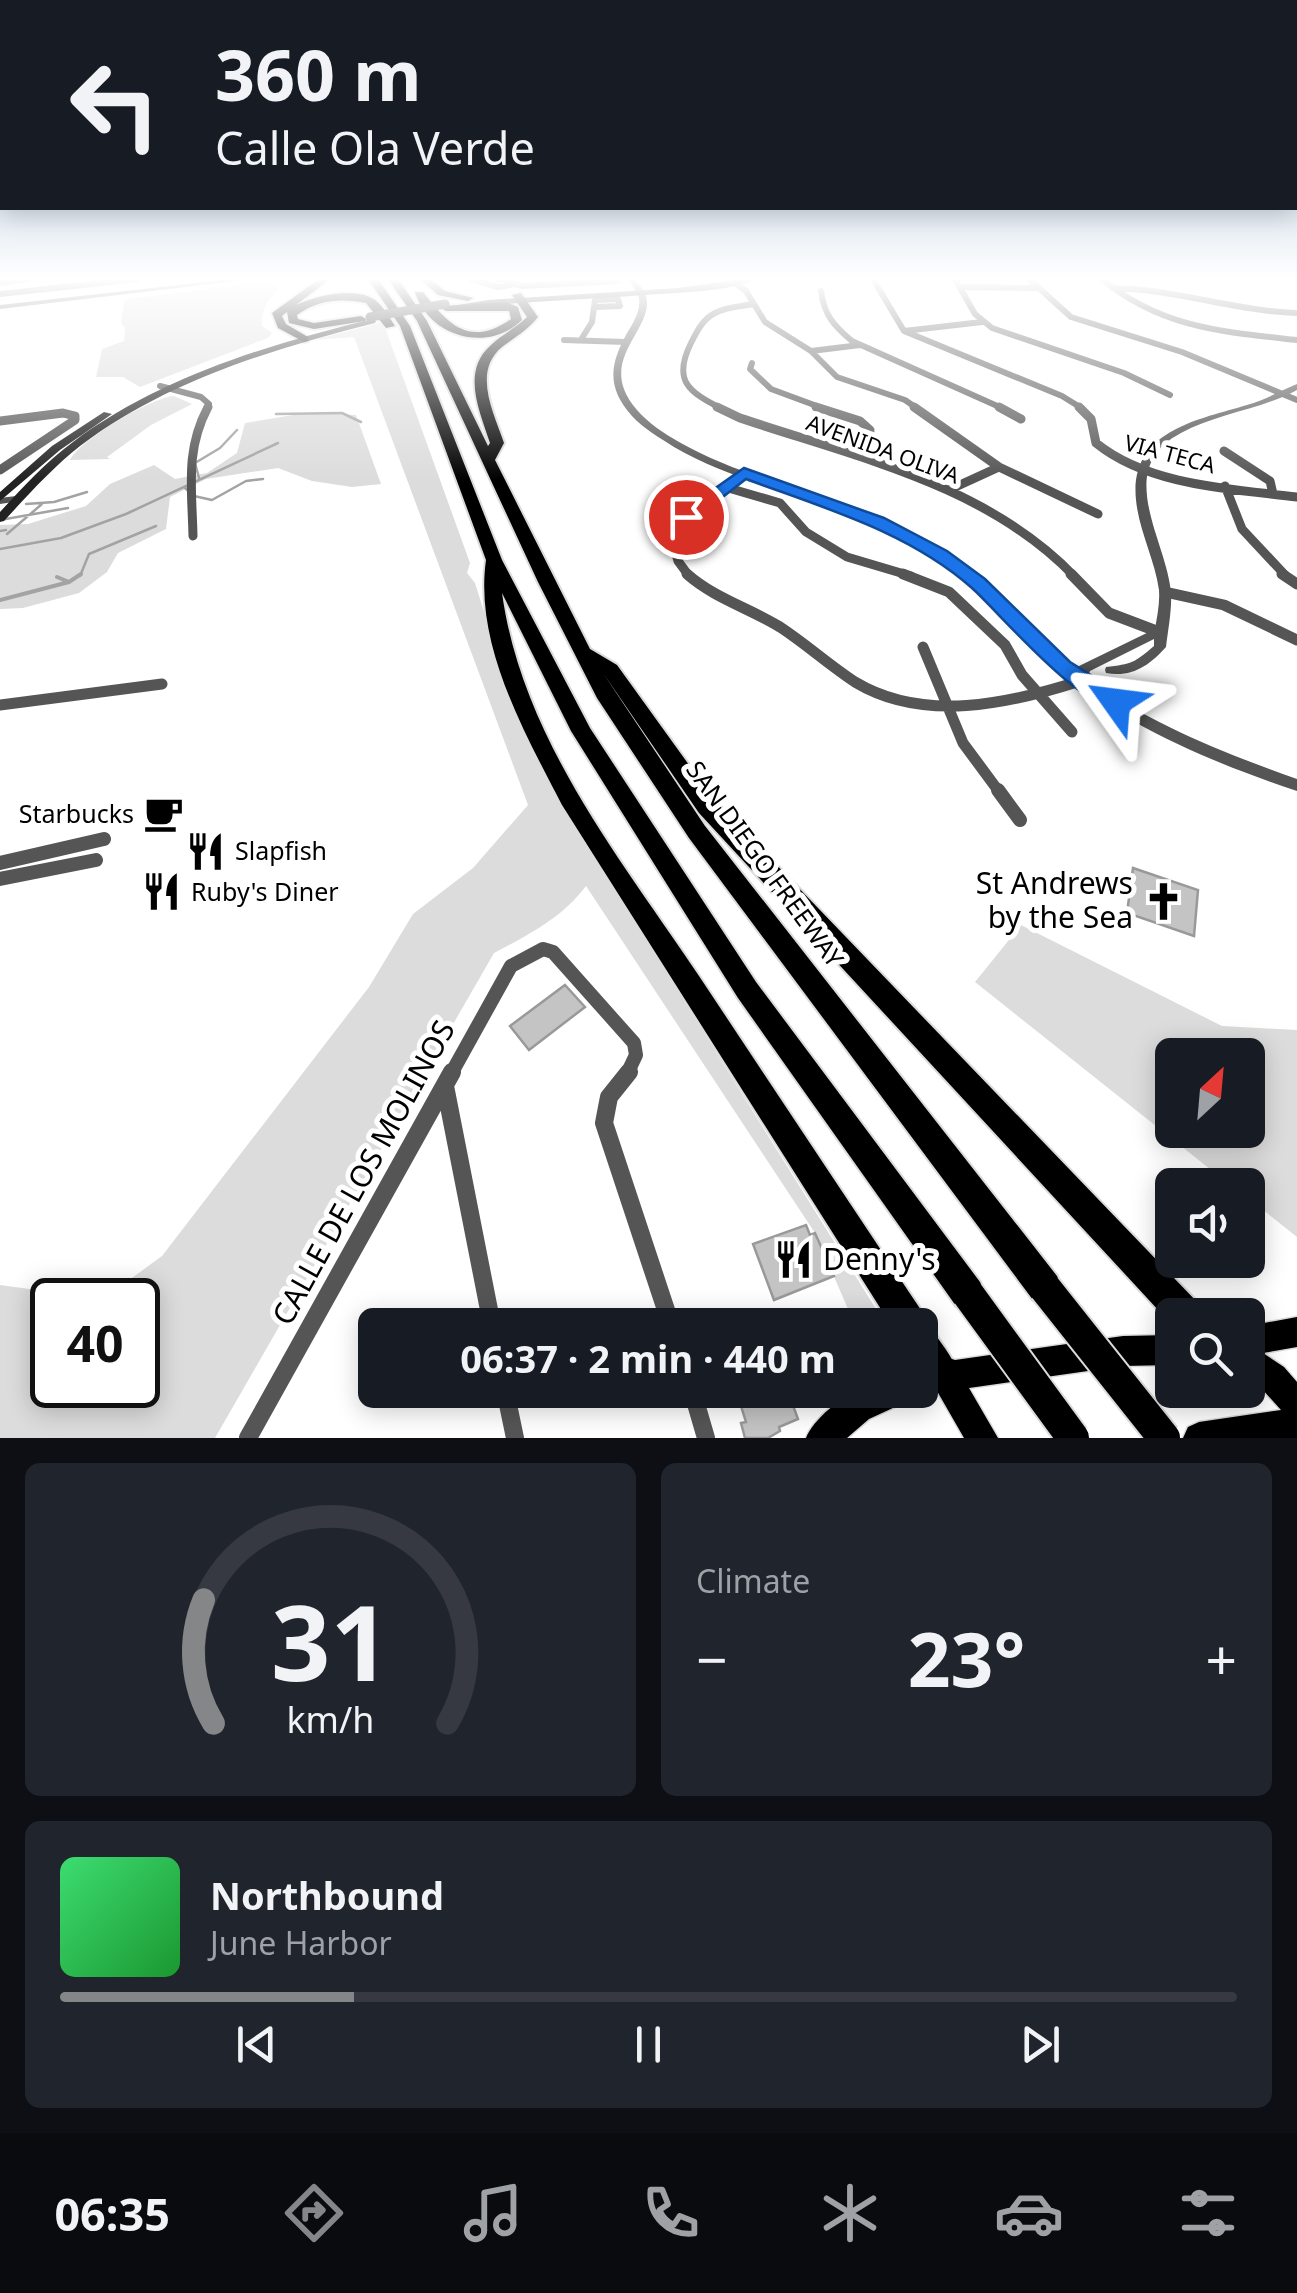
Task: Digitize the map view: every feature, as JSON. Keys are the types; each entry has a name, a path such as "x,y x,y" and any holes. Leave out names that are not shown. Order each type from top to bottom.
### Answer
{"highway":[{"path":"400,346 439,412"},
{"path":"413,346 494,560 553,679 618,793 747,990 1073,1438"},
{"name":"SAN DIEGO FREEWAY","path":"434,346 604,693 697,832 1164,1438"},
{"path":"488,460 497,444 478,379 486,356 498,346"},
{"path":"494,560 492,596 508,665 525,716 573,805 899,1308"},
{"path":"584,653 610,669 707,807 1170,1298"}],"main road":[{"path":"5,506 83,428 165,388 267,346"},
{"path":"1265,1339 1297,1332"},
{"path":"938,1375 1155,1350"},
{"path":"1265,1373 1297,1405"},
{"path":"938,1385 982,1438"},
{"path":"822,1438 858,1408"},
{"path":"1199,1438 1297,1424"}],"street":[{"path":"624,346 617,358 615,380 633,412 678,446 904,533 978,583 1032,640 1080,681 1218,755 1297,784"},
{"name":"AVENIDA OLIVA","path":"689,346 681,372 687,385 718,409 951,490 1047,548 1110,612 1159,638"},
{"path":"804,346 836,377 905,400 999,468 1098,514"},
{"path":"812,351 851,346"},
{"path":"862,346 879,359 960,387 1021,419"},
{"name":"VIA TECA","path":"941,346 1062,396 1092,416 1096,443 1104,453 1143,468 1297,497"},
{"path":"1044,346 1117,369 1170,395"},
{"path":"1163,346 1297,400"},
{"path":"752,363 750,368 755,377 771,388 860,421 870,430 869,442 855,455"},
{"path":"744,473 681,524 673,542 686,574 698,583 772,622 862,688 913,704 944,705 1040,693 1080,681 1132,657 1159,638 1166,612 1165,592 1141,499 1143,468 1154,450 1170,434 1197,421 1286,394 1297,387"},
{"path":"165,388 201,397 209,404 194,432 191,448 192,533"},
{"path":"0,421 70,413 75,416 0,470"},
{"path":"1224,452 1270,482 1273,494"},
{"path":"951,490 999,468"},
{"path":"1225,486 1253,548 1274,570 1297,584"},
{"path":"725,487 780,503 806,532 847,558 949,592 1002,640 1018,668 1072,732"},
{"path":"1165,592 1224,605 1297,640"},
{"path":"923,646 944,705 971,757 1020,820"},
{"path":"0,705 162,684"},
{"path":"0,863 104,839"},
{"path":"0,879 96,860"},
{"name":"CALLE DE LOS MOLINOS","path":"248,1438 511,966 543,949 553,952 634,1042 638,1056 634,1069 612,1087 603,1104 604,1123 665,1308"},
{"path":"444,1086 489,1308"},
{"path":"509,1408 515,1438"},
{"path":"697,1408 706,1438"}],"shaded area":[{"path":"247,346 140,387 123,377 96,377 102,349"},
{"path":"357,346 392,346 470,563 467,573 475,583 517,719 562,805 875,1308 848,1308 815,1233 586,886 555,917 494,953 215,1438 0,1438 0,1285 30,1289 30,1408 160,1408 160,1278 132,1278 162,1256 369,987 413,914 473,868 528,805"},
{"path":"174,396 192,404 151,425 107,457 110,459 70,460 117,421"},
{"path":"305,413 356,415 381,484 352,487 312,481 278,468 206,479 170,497 166,529 118,553 107,572 79,593 23,608 0,609 0,525 28,524 86,506 110,484 154,465 175,479 207,473 237,453 245,423"},
{"path":"1021,925 1222,1026 1297,1030 1297,1237 1265,1212 1265,1168 1209,1168 1184,1148 1265,1148 1265,1038 1155,1038 1155,1125 975,982"}],"building":[{"name":"St Andrews by the Sea","path":"1133,868 1198,890 1194,936 1127,913"},
{"path":"565,985 585,1007 529,1050 510,1026"},
{"name":"Denny's","path":"806,1225 810,1235 815,1233 834,1276 774,1300 753,1244"},
{"path":"742,1408 794,1408 798,1419 779,1427 780,1431 768,1438 745,1438 741,1423 746,1422"}],"waterway":[{"path":"276,414 342,413 361,422"},
{"path":"199,478 195,463 220,448 237,430"},
{"path":"0,549 61,538 126,514 278,443"},
{"path":"184,487 194,496 212,500 246,481 263,479"},
{"path":"26,504 54,502 87,492"},
{"path":"29,515 42,504"},
{"path":"29,515 68,508"},
{"path":"0,520 29,515"},
{"path":"7,534 29,515"},
{"path":"81,574 89,554 156,526"},
{"path":"0,531 6,530"},
{"path":"69,582 81,574"},
{"path":"57,577 69,582"},
{"path":"0,600 69,582"}],"place":[{"name":"Starbucks","path":"164,814"},
{"name":"Slapfish","path":"205,851"},
{"name":"Ruby's Diner","path":"161,892"},
{"name":"St Andrews by the Sea","path":"1163,901"},
{"name":"Denny's","path":"793,1260"}],"route":[{"path":"686,517 744,473 904,533 978,583 1062,667 1116,702"}]}
